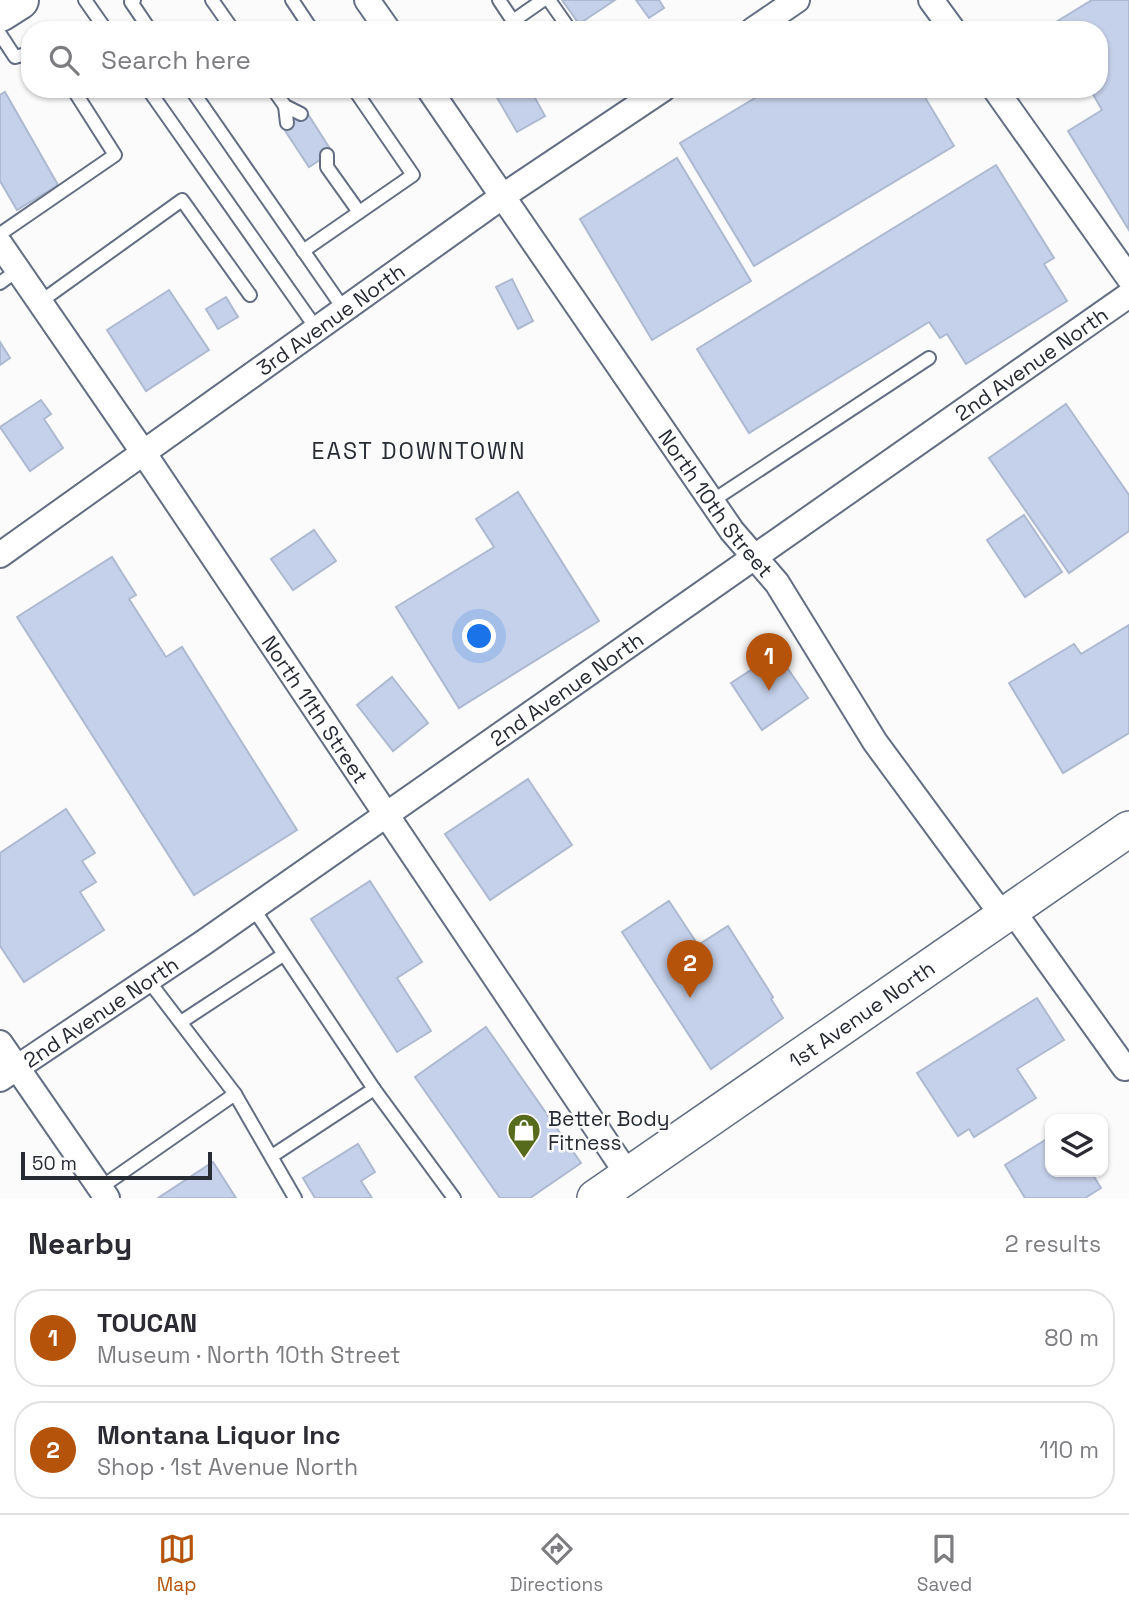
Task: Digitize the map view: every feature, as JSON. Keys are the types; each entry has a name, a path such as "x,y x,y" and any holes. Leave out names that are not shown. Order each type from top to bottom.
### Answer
{"main road":[{"path":"0,12 19,0"},
{"name":"1st Avenue North","path":"615,1189 1129,829"}],"street":[{"path":"367,0 382,21"},
{"path":"766,21 797,0"},
{"path":"931,0 946,21"},
{"name":"North 10th Street","path":"435,98 732,531 777,583 875,742 1127,1070"},
{"name":"3rd Avenue North","path":"0,555 343,308 650,98"},
{"path":"1001,98 1129,278"},
{"name":"North 11th Street","path":"0,244 9,277 40,302 387,814 615,1189"},
{"name":"2nd Avenue North","path":"8,1073 253,908 1129,295"},
{"path":"0,1043 8,1073 104,1193"}],"lane":[{"path":"85,0 100,21"},
{"path":"134,0 131,2 144,21"},
{"path":"212,0 227,21"},
{"path":"292,0 306,21"},
{"path":"499,0 513,21 543,0"},
{"path":"549,0 564,21"},
{"path":"0,34 15,57 21,55"},
{"path":"0,234 115,155 80,98"},
{"path":"154,98 316,328"},
{"path":"197,98 343,308"},
{"path":"279,98 285,106 301,114"},
{"path":"303,251 413,175 360,98"},
{"path":"285,106 287,123"},
{"path":"313,165 327,161 359,212"},
{"path":"40,302 182,200 250,295"},
{"path":"712,501 929,358"},
{"path":"253,908 374,1089 454,1198"},
{"path":"181,1023 283,955"},
{"path":"148,980 235,1094 295,1198"},
{"path":"272,1156 374,1089"},
{"path":"104,1193 235,1094"}],"building":[{"path":"562,0 615,0 584,21 577,21"},
{"path":"636,0 659,0 664,8 649,18"},
{"path":"1092,0 1129,0 1129,230 1068,131 1102,110 1095,98 1108,98 1108,21 1058,21"},
{"path":"5,92 58,185 17,210 0,181 0,95"},
{"path":"497,98 535,98 545,116 517,132"},
{"path":"755,98 925,98 954,146 754,266 680,143"},
{"path":"306,111 332,152 309,167 282,126"},
{"path":"677,158 751,281 652,340 580,219"},
{"path":"996,165 1054,258 1044,264 1067,301 966,364 947,334 940,338 929,322 749,433 697,349"},
{"path":"512,279 533,321 518,329 496,287"},
{"path":"169,290 209,350 146,391 107,330"},
{"path":"226,297 238,317 218,329 206,309"},
{"path":"0,342 10,358 0,365"},
{"path":"41,400 51,414 44,419 63,448 30,471 0,427"},
{"path":"1066,404 1129,495 1129,531 1069,573 989,458"},
{"path":"518,492 599,621 459,708 396,607 494,547 476,519"},
{"path":"1024,515 1062,572 1025,597 987,540"},
{"path":"314,530 336,561 293,590 271,559"},
{"path":"112,557 136,595 129,599 166,657 182,647 297,830 194,895 17,617"},
{"path":"1129,625 1129,733 1063,773 1009,683 1074,644 1081,654"},
{"path":"777,653 808,698 762,730 731,683"},
{"path":"392,677 428,723 393,751 357,705"},
{"path":"528,779 572,845 490,900 445,834"},
{"path":"66,809 95,853 82,861 96,882 80,892 104,930 24,982 0,946 0,853"},
{"path":"370,881 422,962 397,978 431,1031 397,1052 311,919"},
{"path":"669,901 698,945 728,926 773,997 771,999 783,1018 711,1069 622,932"},
{"path":"1037,998 1064,1040 1017,1069 1036,1098 974,1137 969,1129 958,1136 917,1073"},
{"path":"486,1027 581,1163 530,1198 500,1198 415,1077"},
{"path":"1045,1140 1045,1177 1094,1177 1101,1188 1085,1198 1025,1198 1005,1165"},
{"path":"358,1144 375,1172 361,1181 372,1198 315,1198 303,1178"},
{"path":"213,1162 236,1198 158,1198"}],"place":[{"name":"TOUCAN","path":"769,691"},
{"name":"Montana Liquor Inc","path":"690,998"},
{"name":"Better Body Fitness","path":"524,1160"}],"district":[{"name":"EAST DOWNTOWN","path":"419,451"}]}
